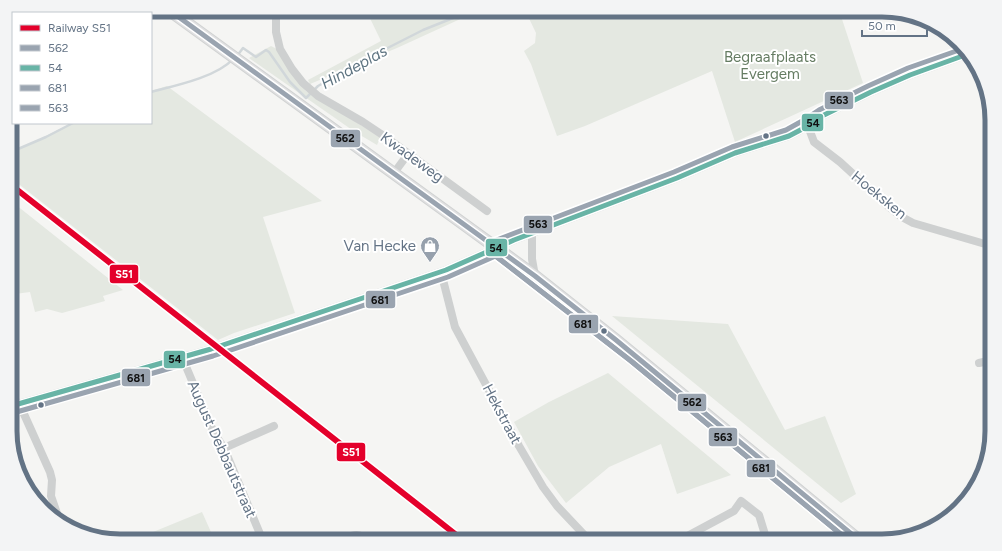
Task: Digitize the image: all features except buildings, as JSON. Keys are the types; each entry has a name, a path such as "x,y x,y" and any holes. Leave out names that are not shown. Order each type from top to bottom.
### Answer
{"main road":[{"name":"Kwadeweg","path":"179,17 535,276 616,340 852,534"}],"street":[{"name":"Kwadeweg","path":"278,17 276,32 280,49 302,83 318,96 387,138 487,211"},
{"path":"17,404 182,358 440,272 532,233 677,178 735,153 789,136 808,126 822,116 871,92 910,75 962,56"},
{"name":"Hoeksken","path":"808,126 814,142 840,162 888,207 900,216 914,222 985,244"},
{"path":"394,173 408,154"},
{"path":"532,233 532,259 535,276"},
{"name":"Hekstraat","path":"440,272 452,319 457,331 482,374 519,446 543,487 557,506 583,534"},
{"name":"August Debbautstraat","path":"182,358 214,434 224,448 260,534"},
{"path":"980,364 985,362"},
{"path":"20,403 50,472 52,480 51,496 56,511"},
{"path":"224,448 274,426"},
{"path":"691,534 734,511 741,502 759,515 764,534"}],"green space":[{"path":"369,17 465,17 397,48 310,84 308,80 381,41"},
{"name":"Begraafplaats Evergem","path":"528,17 841,17 863,83 735,142 712,71 585,126 557,136 531,64 524,51 535,43 536,33"},
{"path":"271,46 279,50 306,91 380,138 377,145 355,132 249,58"},
{"path":"167,86 322,201 263,217 295,313 234,333 218,340 17,183 17,150 70,124 152,124 152,91"},
{"path":"17,206 123,290 103,296 105,301 62,313 47,309 35,312 30,292 17,294"},
{"path":"612,316 728,324 785,430 825,416 856,494 841,503"},
{"path":"608,373 731,475 677,494 661,444 609,467 566,503 538,466 514,422 549,402"},
{"path":"202,512 212,534 148,534"}],"waterway":[{"name":"Hindeplas","path":"237,56 243,48 256,57 266,50 290,82 306,98 318,86 358,63 423,30 456,17"},
{"name":"Hindeplas","path":"152,92 183,84 206,76 217,71 233,59"},
{"name":"Hindeplas","path":"17,149 71,124"}],"rail line":[{"name":"S51","path":"17,190 455,534"}],"transit line":[{"name":"562","path":"179,17 535,276 616,340 852,534"},
{"name":"563","path":"841,534 631,361 493,254 490,250 490,246 494,241 674,172 732,147 786,130 819,110 868,86 908,68 958,51"},
{"name":"54","path":"17,404 211,349 446,270 514,240 677,178 735,153 789,136 808,126 822,116 871,92 910,75 962,56"},
{"name":"681","path":"493,254 631,361 841,534"},
{"name":"681","path":"17,412 213,356 448,277 500,254"}],"place":[{"name":"Van Hecke","path":"430,263"}]}
